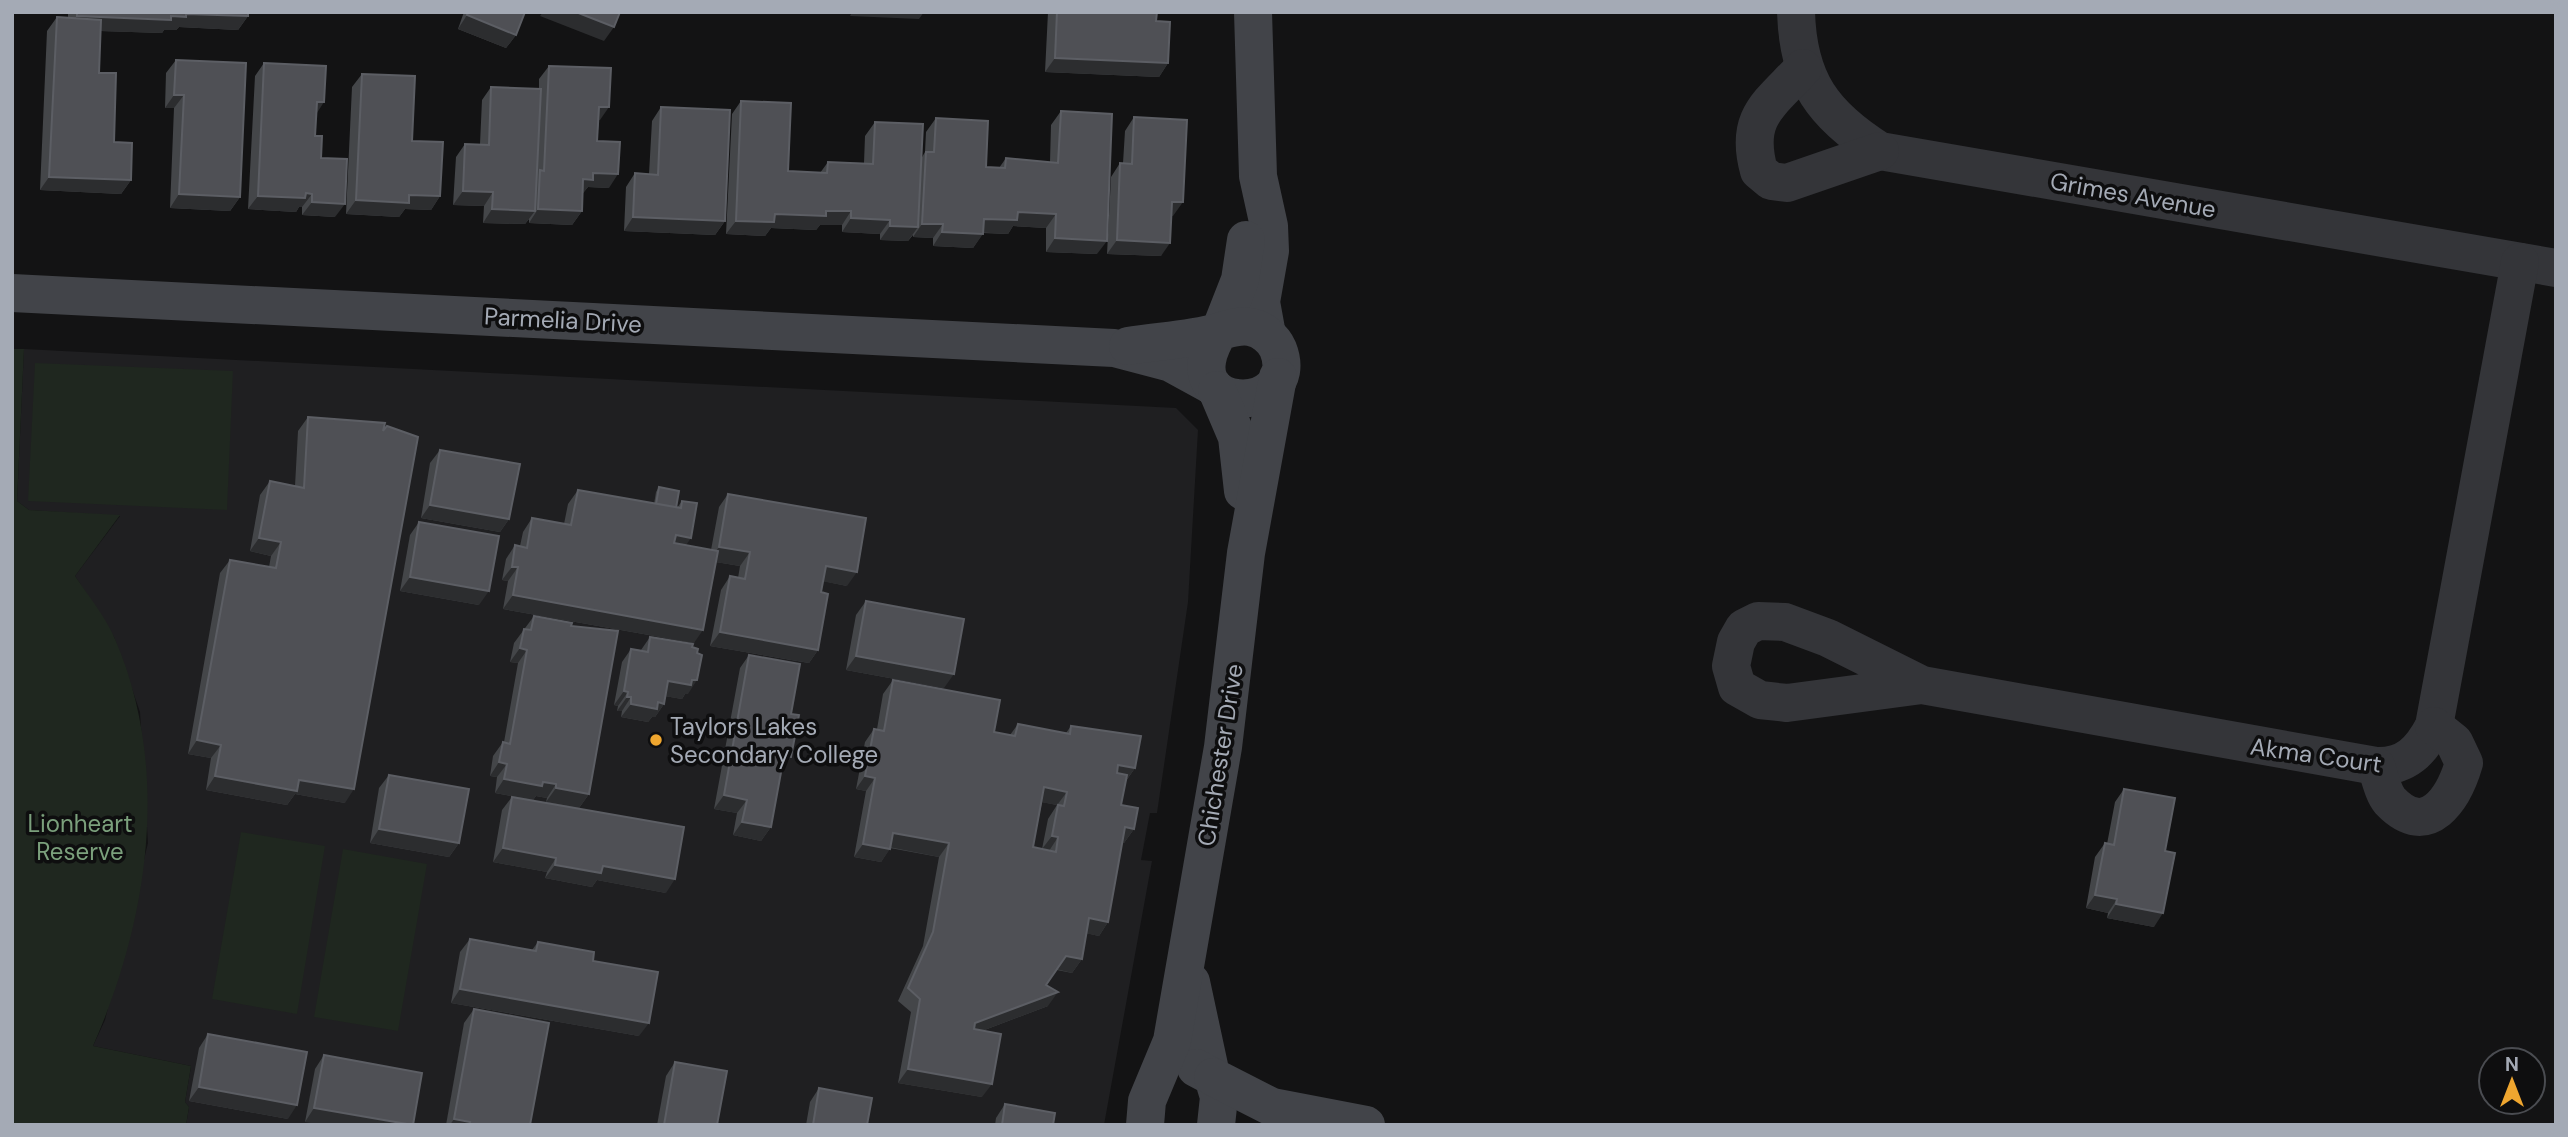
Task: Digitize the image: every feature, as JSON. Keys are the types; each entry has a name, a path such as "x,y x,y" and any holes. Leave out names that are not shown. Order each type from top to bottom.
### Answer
{"street":[{"path":"1253,12 1258,176 1269,226 1270,251 1261,302 1267,335 1280,357 1278,377 1270,389 1244,401 1230,398 1215,388 1206,365 1207,354 1240,280 1258,176"},
{"name":"Grimes Avenue","path":"1796,12 1803,68 1835,119 1880,151 2538,265"},
{"path":"1803,68 1758,117 1753,135 1759,171 1771,181 1787,183 1880,151"},
{"name":"Akma Court","path":"1922,685 2376,766 2391,767 2408,760 2423,746 2434,726 2538,265"},
{"name":"Parmelia Drive","path":"12,293 1114,348 1171,363 1215,388"},
{"path":"1219,331 1243,326 1254,327 1267,335"},
{"name":"Parmelia Drive","path":"1114,348 1219,331"},
{"name":"Chichester Drive","path":"1145,1125 1147,1101 1172,1041 1223,747 1246,553 1278,377"},
{"name":"Chichester Drive","path":"1215,388 1229,414 1241,458 1246,553"},
{"path":"2376,766 2388,800 2407,814 2424,816 2442,807 2457,788 2464,762 2454,742 2434,726"},
{"name":"Chichester Drive","path":"1186,955 1219,1097 1216,1125"},
{"path":"1161,1071 1196,1068 1272,1107 1366,1125"}],"shaded area":[{"name":"Taylors Lakes Secondary College","path":"24,349 1176,408 1198,430 1188,602 1157,813 1150,813 1141,860 1152,861 1104,1125 186,1125 189,1107 185,1102 191,1066 93,1046 105,1020 148,843 140,712 114,637 75,576 120,516 29,510 17,501"}],"green space":[{"name":"Lionheart Reserve","path":"12,349 24,349 17,501 29,510 120,515 75,576 111,631 132,689 143,740 147,791 146,844 128,947 93,1046 191,1066 185,1102 189,1107 186,1125 12,1125"},
{"path":"35,363 233,371 227,510 28,501"},
{"path":"241,832 325,846 297,1014 212,999"},
{"path":"343,849 427,864 398,1031 314,1017"}],"building":[{"path":"77,12 248,12 248,16 186,14 186,17 171,16 171,20 77,16"},
{"path":"468,12 525,12 516,35 467,15"},
{"path":"576,12 620,12 614,27"},
{"path":"1057,12 1157,12 1156,21 1170,22 1168,63 1055,58"},
{"path":"57,17 101,20 99,73 116,73 114,142 132,143 131,180 49,177"},
{"path":"176,60 246,63 240,197 179,194 184,95 174,95"},
{"path":"264,63 326,66 324,102 317,102 315,136 322,136 321,158 347,159 345,204 312,202 312,194 306,193 305,198 258,196"},
{"path":"549,66 611,68 609,107 599,107 597,141 620,142 618,174 593,173 593,180 583,179 582,211 538,209 540,170 544,171"},
{"path":"362,74 415,76 412,141 443,142 440,196 409,195 409,203 356,200"},
{"path":"491,87 541,89 535,211 492,209 493,192 463,191 465,144 489,145"},
{"path":"741,101 791,103 788,171 827,173 828,162 873,164 875,122 923,124 918,227 890,226 890,220 851,218 851,211 826,211 826,216 775,214 774,222 736,221"},
{"path":"661,107 730,110 725,221 633,217 635,173 658,175"},
{"path":"1061,111 1112,114 1107,241 1055,238 1056,214 1018,212 1017,220 984,219 983,234 942,232 943,224 922,224 926,152 934,152 936,118 988,121 986,167 1005,168 1006,158 1058,163"},
{"path":"1134,117 1187,120 1183,202 1172,202 1170,243 1117,240 1120,163 1132,164"},
{"path":"308,417 385,423 383,431 387,426 418,437 354,789 299,780 297,791 215,776 221,745 197,740 230,560 276,568 281,542 259,538 270,481 304,488"},
{"path":"440,450 520,464 509,519 430,505"},
{"path":"659,487 679,491 676,508 656,504"},
{"path":"578,490 681,508 682,501 697,503 691,538 676,535 674,543 718,551 703,630 513,595 518,567 512,567 515,545 527,548 532,518 571,525"},
{"path":"728,494 866,518 857,572 826,566 821,592 828,594 818,650 720,632 730,576 745,579 750,552 719,547"},
{"path":"419,522 499,536 489,591 410,577"},
{"path":"866,601 964,619 954,674 856,656"},
{"path":"534,616 572,623 571,626 618,631 589,794 556,788 556,784 543,782 542,786 504,779 507,764 499,762 503,742 510,744 527,650 520,648 524,629 531,630"},
{"path":"650,637 693,644 692,647 698,649 697,653 702,655 697,680 692,680 691,685 668,681 664,704 658,702 657,709 631,704 631,697 627,697 628,692 624,691 631,649 648,652"},
{"path":"749,655 800,664 791,714 799,715 791,757 784,756 771,827 742,822 747,800 724,795"},
{"path":"893,680 1000,700 994,732 1015,736 1018,724 1070,734 1071,726 1141,736 1135,768 1118,765 1117,773 1127,775 1121,805 1138,808 1134,829 1125,827 1108,922 1089,918 1082,959 1066,956 1046,985 1058,992 975,1023 974,1029 1001,1034 992,1084 908,1069 920,999 908,988 933,932 949,843 893,833 890,849 863,844 875,778 865,776 874,729 884,731","holes":["1044,787 1067,792 1064,806 1058,805 1052,836 1058,837 1056,852 1033,847"]},
{"path":"389,775 469,789 459,843 379,829"},
{"path":"2124,789 2175,798 2165,851 2175,853 2163,913 2116,904 2117,899 2095,895 2105,843 2114,845"},
{"path":"512,797 684,827 675,879 603,866 601,873 555,865 556,858 503,848"},
{"path":"470,939 536,951 538,942 594,952 593,961 658,972 649,1023 460,989"},
{"path":"474,1009 549,1023 530,1125 469,1125 470,1122 454,1119"},
{"path":"208,1034 307,1052 297,1105 199,1087"},
{"path":"324,1055 422,1073 413,1125 314,1108"},
{"path":"675,1062 727,1071 717,1125 664,1125"},
{"path":"819,1088 872,1098 867,1125 813,1125"},
{"path":"1005,1104 1055,1113 1053,1125 1002,1125"}],"place":[{"name":"Taylors Lakes Secondary College","path":"656,740"}]}
